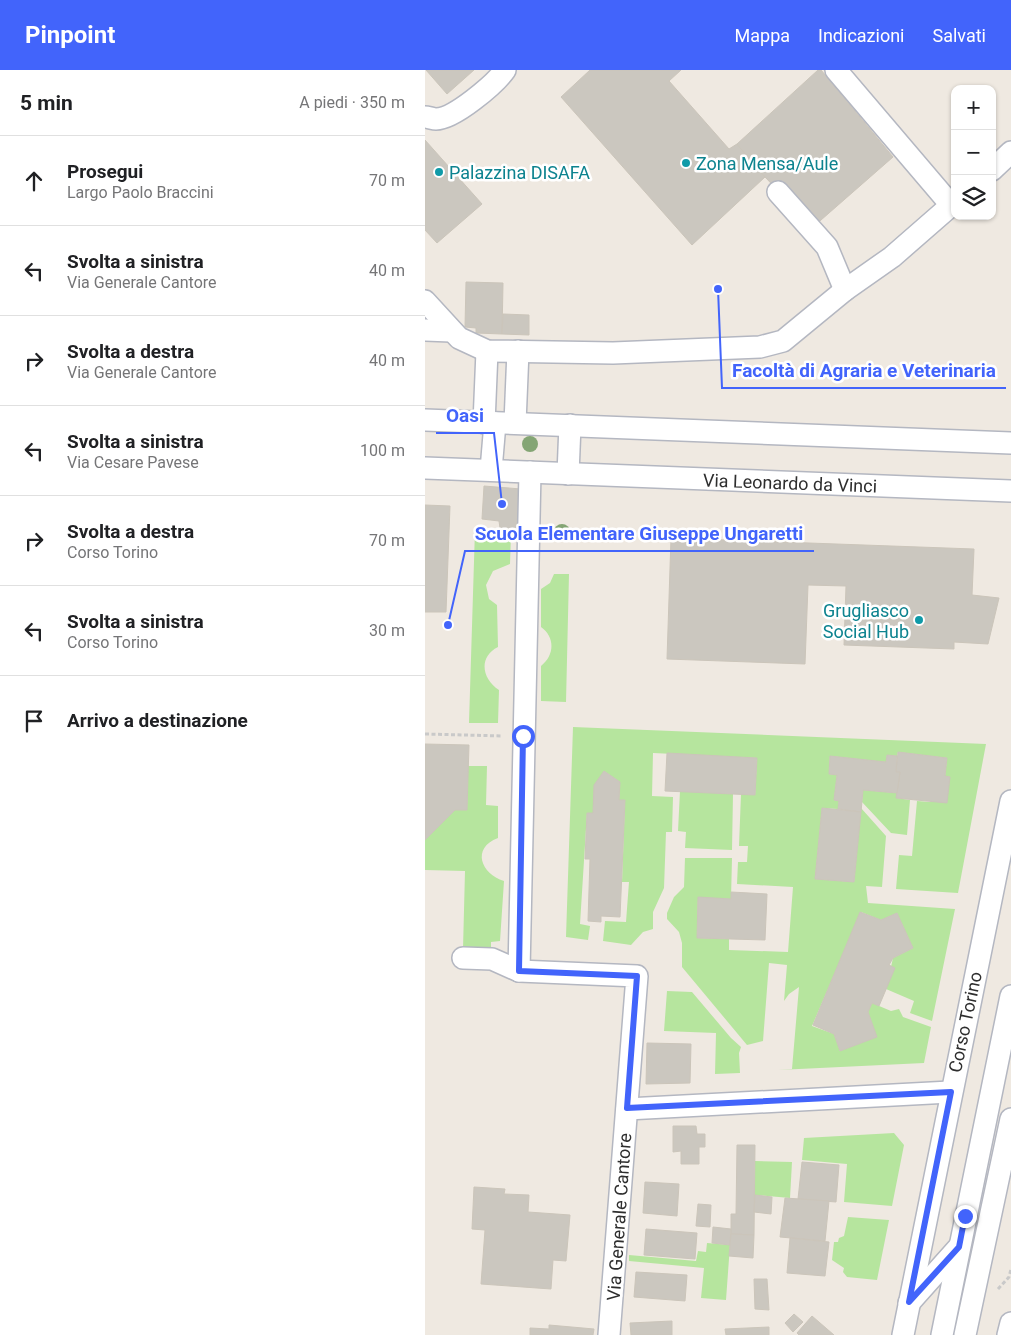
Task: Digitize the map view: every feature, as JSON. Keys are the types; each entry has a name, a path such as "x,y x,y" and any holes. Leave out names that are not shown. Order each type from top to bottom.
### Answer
{"street":[{"path":"425,117 437,119 459,109 499,79 505,70"},
{"path":"836,70 951,202"},
{"path":"777,192 827,247 845,290"},
{"path":"425,301 459,338 487,351 613,353 761,347 783,341 845,290 892,257 951,206"},
{"path":"425,330 451,331"},
{"path":"487,351 498,423"},
{"path":"491,470 498,423 518,351"},
{"path":"425,420 1011,443"},
{"path":"569,474 571,425"},
{"name":"Via Leonardo da Vinci","path":"425,468 1011,491"},
{"path":"519,971 530,472"},
{"name":"Corso Torino","path":"903,1335 1011,801"},
{"name":"Via Generale Cantore","path":"463,958 492,959 519,971 637,976 609,1335"},
{"path":"942,1335 1011,996"},
{"path":"627,1108 951,1092"},
{"path":"965,1335 1011,1118"},
{"path":"909,1302 959,1247"},
{"path":"1008,1335 1011,1323"}],"path":[{"path":"425,734 523,736"}],"green space":[{"path":"475,529 511,533 510,564 493,571 486,585 489,599 497,605 498,647 487,656 485,668 489,680 499,690 498,723 469,723"},
{"path":"554,574 569,574 566,702 541,701 541,666 549,657 551,641 546,631 541,627 541,589 550,583"},
{"path":"573,727 986,744 958,893 896,889 899,855 912,856 917,801 930,802 950,777 945,776 947,758 898,752 897,756 887,755 886,762 830,756 829,774 837,775 834,800 839,801 838,809 822,808 815,879 854,882 861,808 886,836 882,887 866,886 868,903 955,909 932,1021 910,1013 914,1001 886,989 893,958 913,948 897,913 881,920 861,912 812,1026 834,1034 840,1051 876,1037 868,1012 872,1003 891,1011 899,1009 903,1017 931,1027 924,1063 778,1070 792,1069 799,987 789,994 784,1001 787,965 769,963 763,1041 747,1045 682,967 682,943 679,932 667,919 667,913 674,897 684,887 685,858 732,858 731,899 698,898 697,938 729,939 729,950 788,952 793,887 737,884 738,862 747,862 748,846 739,846 741,794 755,795 757,758 653,753 652,796 673,797 672,832 666,832 664,888 653,912 653,929 643,932 631,945 603,941 605,921 626,922 629,882 622,882 625,800 619,800 620,782 604,771 596,785 593,813 587,813 580,924 590,926 588,940 566,937"},
{"path":"468,766 487,766 486,805 498,806 498,838 484,848 482,854 482,861 485,867 496,878 504,881 500,941 491,942 491,950 463,949 465,871 425,870 425,840 455,810 467,810"},
{"path":"863,790 897,793 897,798 910,800 907,835 891,833 862,802"},
{"path":"680,791 733,794 732,850 685,848 686,832 678,831"},
{"path":"667,991 692,992 741,1047 739,1053 740,1073 715,1074 716,1033 664,1031"},
{"path":"894,1133 904,1145 892,1206 844,1202 847,1164 802,1160 804,1138"},
{"path":"755,1161 792,1162 790,1198 755,1195"},
{"path":"848,1217 889,1220 877,1280 847,1277 843,1272 844,1268 832,1260 834,1242 838,1242 839,1238 844,1236"},
{"path":"707,1243 730,1245 726,1300 701,1298 704,1268 629,1261 629,1255 696,1261 698,1251 706,1252"}],"building":[{"path":"426,70 474,70 447,94"},
{"name":"Zona Mensa/Aule","path":"590,70 681,70 669,81 729,149 737,144 765,177 692,245 561,97"},
{"path":"818,70 821,70 893,157 813,227 765,177 737,144"},
{"name":"Palazzina DISAFA","path":"425,140 482,204 437,243 425,230"},
{"path":"466,282 503,283 502,334 476,333 476,328 465,327"},
{"path":"503,314 529,315 529,335 502,334"},
{"path":"484,486 521,489 522,532 500,528 499,521 482,519"},
{"path":"425,505 450,506 446,612 425,612"},
{"name":"Grugliasco Social Hub","path":"671,538 974,549 972,595 999,598 988,644 954,642 954,649 844,645 846,586 808,585 805,664 667,659"},
{"path":"425,744 469,745 467,810 455,810 425,840"},
{"path":"898,752 947,758 945,776 950,777 947,803 896,798 900,772 896,772"},
{"path":"667,753 757,758 755,795 665,791"},
{"path":"887,755 897,756 896,772 900,772 897,793 863,790 861,812 838,809 839,801 834,800 837,775 829,774 830,756 886,762"},
{"path":"604,771 620,782 619,800 625,800 620,917 601,916 601,922 588,921 590,859 585,859 587,813 593,813 594,785"},
{"path":"822,808 861,812 854,882 815,879"},
{"path":"731,892 767,894 765,940 697,938 698,897 731,899"},
{"path":"860,912 881,920 897,913 913,948 893,958 889,965 895,968 879,1006 872,1003 868,1012 877,1037 840,1051 834,1034 813,1025"},
{"path":"647,1043 691,1044 690,1083 646,1084"},
{"path":"673,1126 696,1126 697,1134 705,1134 705,1147 699,1147 699,1164 681,1164 681,1151 673,1152"},
{"path":"737,1145 755,1145 754,1235 731,1234 731,1214 736,1214"},
{"path":"802,1162 839,1165 836,1202 798,1199"},
{"path":"645,1182 679,1184 677,1216 643,1213"},
{"path":"474,1187 505,1189 504,1194 529,1195 528,1212 570,1215 566,1261 553,1260 551,1289 481,1284 485,1230 472,1229"},
{"path":"755,1195 772,1197 771,1214 754,1212"},
{"path":"785,1198 829,1201 825,1241 780,1237"},
{"path":"698,1204 711,1205 710,1227 696,1226"},
{"path":"713,1227 731,1229 730,1245 712,1243"},
{"path":"646,1229 697,1233 695,1259 644,1255"},
{"path":"731,1234 754,1235 753,1258 729,1256"},
{"path":"790,1238 829,1242 825,1276 787,1273"},
{"path":"636,1272 687,1275 685,1301 634,1297"},
{"path":"754,1279 767,1279 769,1310 755,1309"},
{"path":"794,1314 803,1322 793,1332 785,1323"},
{"path":"812,1316 834,1335 799,1335 797,1333"},
{"path":"672,1321 672,1335 631,1335 630,1323"},
{"path":"549,1325 594,1329 593,1335 530,1335 530,1328 549,1329"},
{"path":"769,1327 769,1335 726,1335 725,1329"}],"place":[{"name":"Zona Mensa/Aule","path":"686,163"},
{"name":"Palazzina DISAFA","path":"439,172"},
{"name":"Facoltà di Agraria e Veterinaria","path":"718,289"},
{"name":"Oasi","path":"502,504"},
{"name":"Grugliasco Social Hub","path":"919,620"},
{"name":"Scuola Elementare Giuseppe Ungaretti","path":"448,625"}],"route":[{"path":"523,736 519,971 637,976 627,1108 951,1092 909,1302 959,1247 965,1216"}]}
